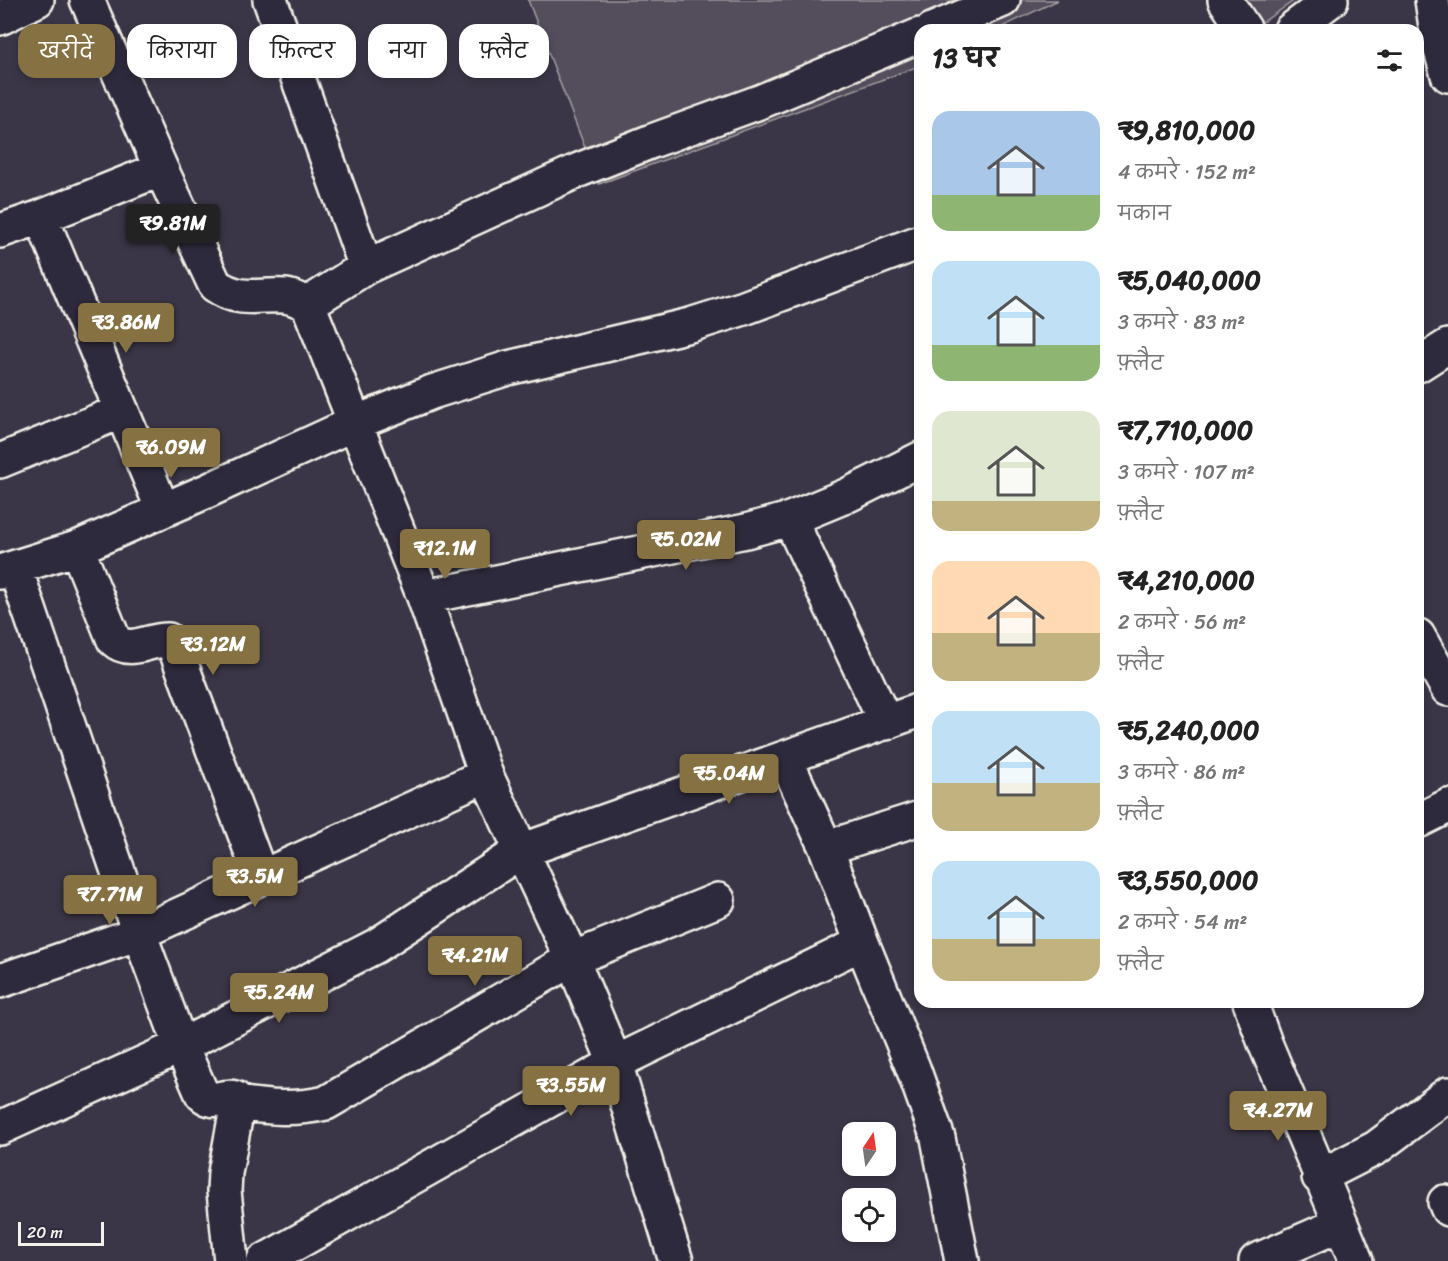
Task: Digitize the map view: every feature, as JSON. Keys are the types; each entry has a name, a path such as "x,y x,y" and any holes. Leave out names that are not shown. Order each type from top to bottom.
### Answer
{"street":[{"path":"0,18 37,0"},
{"path":"87,0 215,285 226,293 237,296 250,298 283,296 308,304 424,597 486,775 572,959 615,1063 676,1261"},
{"path":"270,0 366,267"},
{"path":"946,24 1003,0"},
{"path":"1225,0 1241,24"},
{"path":"1299,24 1331,0"},
{"path":"1432,0 1438,40 1448,75"},
{"path":"308,304 366,267 579,170 762,101 914,38"},
{"path":"0,231 161,169"},
{"path":"41,217 163,510"},
{"path":"231,1261 224,1191 225,1173 238,1103 235,1098 229,1096 215,1100 208,1099 202,1094 181,1046 8,570 77,548 355,423 432,392 508,368 690,325 744,308 914,244"},
{"path":"1424,361 1448,346"},
{"path":"0,461 122,411"},
{"path":"424,597 693,543 790,519 848,495 914,462"},
{"path":"790,519 886,723"},
{"path":"77,548 114,640 128,647 168,640 175,648 261,877"},
{"path":"1424,647 1448,689"},
{"path":"0,1128 181,1046 375,946 521,851 914,712"},
{"path":"785,758 826,848 913,1068 938,1138 962,1261"},
{"path":"0,981 139,933 486,775"},
{"path":"1424,817 1448,806"},
{"path":"826,848 914,820"},
{"path":"238,1103 289,1109 326,1103 572,959 718,900"},
{"path":"264,1261 615,1063 862,943"},
{"path":"1252,1008 1319,1177 1356,1261"},
{"path":"1319,1177 1376,1148 1448,1094"},
{"path":"1256,1261 1341,1224"}],"shaded area":[{"path":"528,0 1058,0 1008,24 914,24 914,68 599,184 549,54 549,24 537,24"},
{"path":"1225,0 1295,0 1260,24 1246,24"}]}
